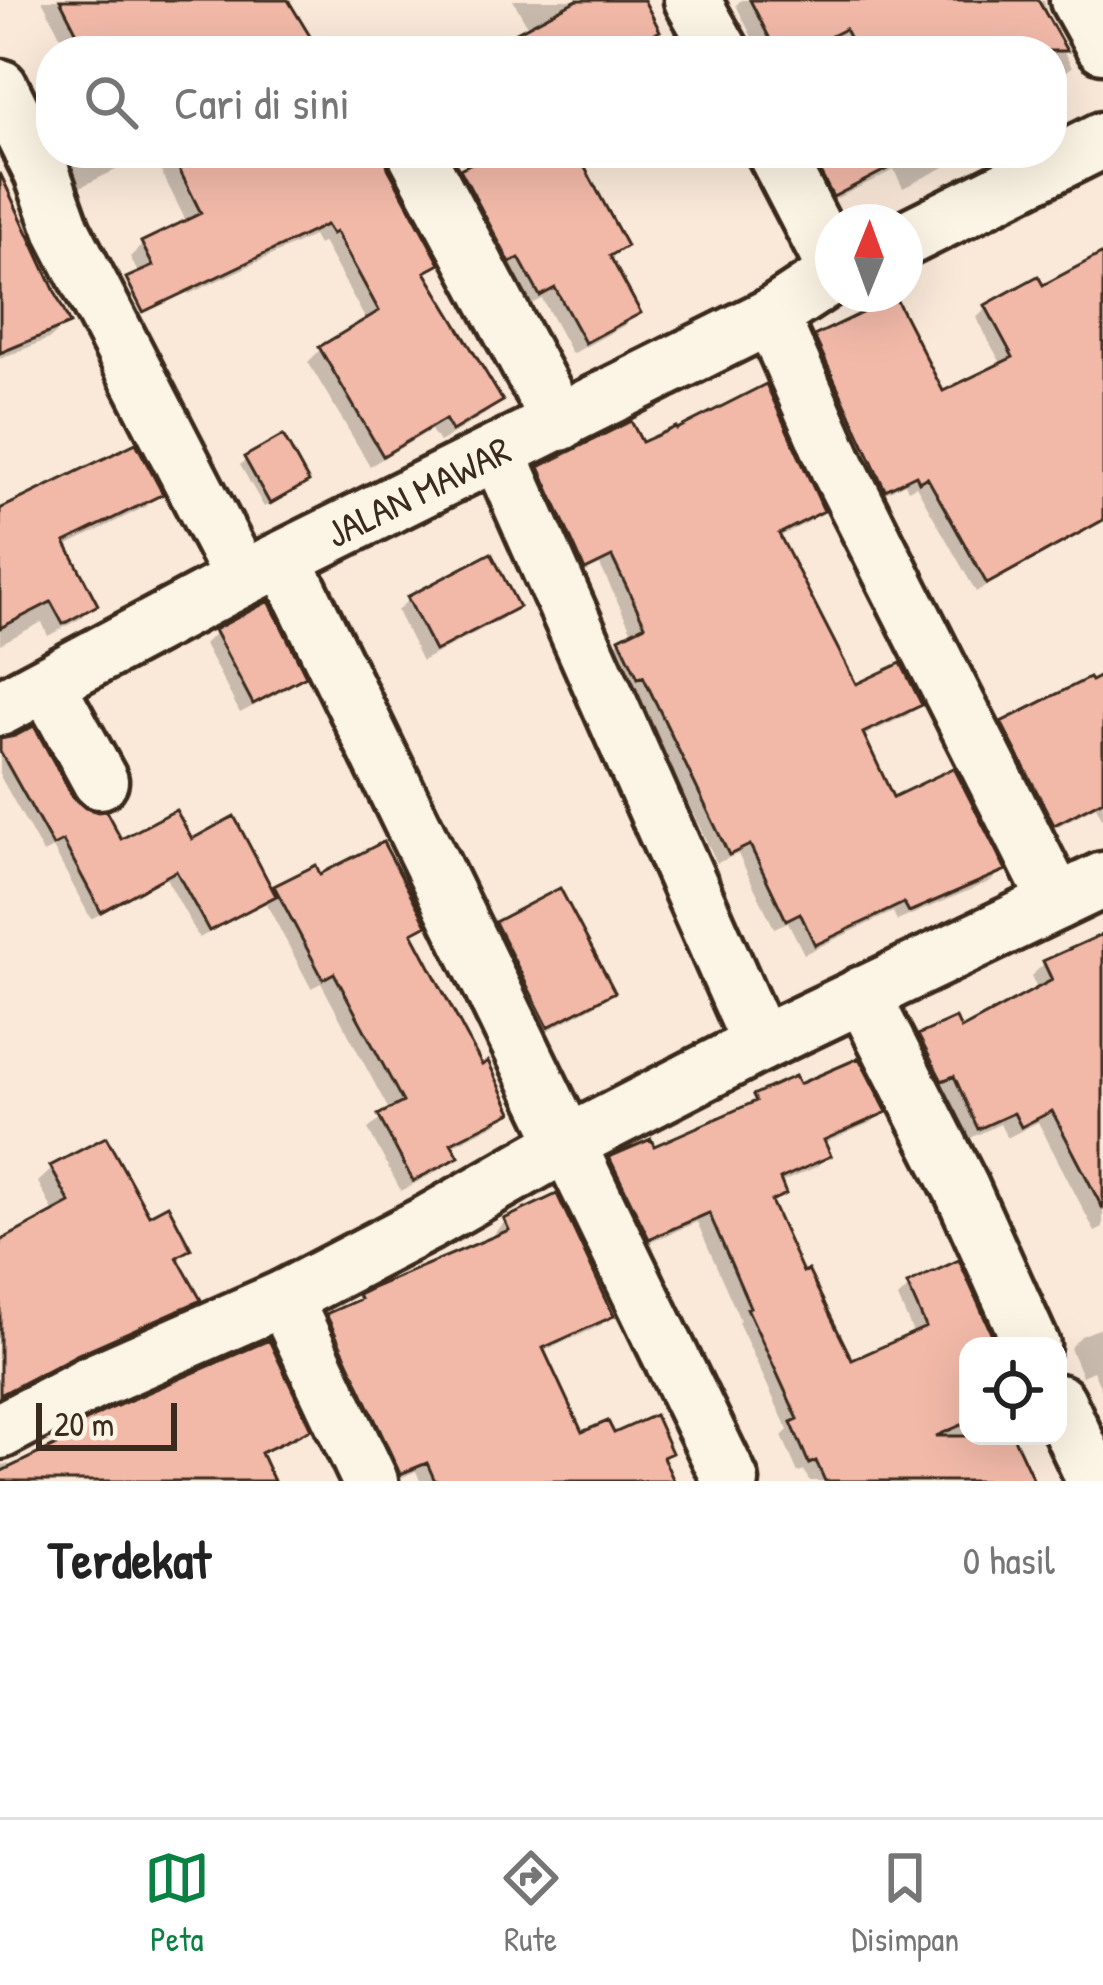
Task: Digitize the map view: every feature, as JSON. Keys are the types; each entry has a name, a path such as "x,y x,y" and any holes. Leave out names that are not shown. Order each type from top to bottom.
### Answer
{"street":[{"path":"692,0 712,36"},
{"path":"1078,0 1103,45"},
{"path":"0,87 36,161"},
{"path":"1067,158 1103,140"},
{"path":"40,168 63,232 262,569 568,1143 731,1481"},
{"path":"424,168 560,423"},
{"path":"783,168 815,231"},
{"path":"923,230 1047,168"},
{"name":"JALAN MAWAR","path":"23,696 262,569 771,316 815,287"},
{"path":"0,1431 91,1383 284,1298 760,1044 1080,891 838,468 771,316"},
{"path":"498,452 760,1044"},
{"path":"23,696 100,781"},
{"path":"862,994 961,1188 1028,1337"},
{"path":"284,1298 370,1481"},
{"path":"1067,1421 1095,1481"}],"building":[{"path":"60,0 288,0 310,36 78,36"},
{"path":"577,0 644,0 660,31 650,36 509,36"},
{"path":"750,0 1038,0 1058,36 848,36 845,29 831,36 768,36"},
{"path":"178,168 388,168 440,264 425,272 503,401 452,431 445,419 383,456 319,347 379,311 336,232 332,234 326,225 143,312 126,278 153,266 141,242 201,213"},
{"path":"585,168 627,246 610,256 641,313 585,343 555,288 540,296 519,258 510,263 460,169"},
{"path":"818,168 889,168 833,197"},
{"path":"0,173 70,324 0,353"},
{"path":"1103,253 1103,520 987,584 927,477 919,482 916,475 885,490 814,336 864,312 903,312 943,391 1013,357 985,305 1038,276 1043,285"},
{"path":"766,384 824,511 779,534 856,684 901,663 922,705 863,733 893,797 954,768 1006,870 909,912 904,903 815,945 800,913 786,920 750,845 729,855 643,676 638,678 619,638 645,625 612,557 585,570 539,467 631,421 642,442"},
{"path":"283,435 309,482 270,504 244,457"},
{"path":"136,443 163,494 65,542 98,605 63,624 51,602 0,628 0,509"},
{"path":"491,553 519,607 435,651 407,597"},
{"path":"269,601 306,676 253,704 214,630"},
{"path":"1103,675 1103,800 1054,825 1001,722"},
{"path":"34,726 73,797 85,808 106,811 121,839 176,810 192,839 234,816 276,896 209,931 176,871 101,912 63,841 53,846 0,751 0,739"},
{"path":"383,842 427,925 412,933 482,1065 488,1061 512,1112 451,1143 459,1157 413,1181 378,1115 403,1102 334,973 323,979 274,886 316,865 320,874"},
{"path":"560,888 615,992 548,1027 495,922"},
{"path":"1103,934 1103,1209 1052,1111 1021,1127 1014,1113 978,1129 954,1076 942,1081 918,1035 956,1018 961,1029 1052,980 1043,961"},
{"path":"859,1058 887,1112 824,1140 831,1156 780,1179 786,1194 771,1201 803,1272 808,1270 852,1360 926,1327 907,1284 959,1260 993,1337 959,1337 959,1426 936,1436 959,1436 959,1445 1017,1445 1034,1481 825,1481 816,1461 809,1464 791,1422 798,1419 709,1213 649,1239 609,1157 651,1139 654,1146 756,1101 753,1095 795,1076 799,1084"},
{"path":"106,1137 149,1215 168,1205 191,1249 177,1257 201,1300 78,1354 0,1395 0,1241 70,1203 50,1166"},
{"path":"557,1194 614,1316 543,1348 582,1432 608,1421 614,1433 655,1415 672,1453 663,1457 674,1481 435,1481 427,1463 400,1474 326,1314 360,1299 358,1295 372,1288 509,1230 504,1219"},
{"path":"269,1340 311,1429 261,1453 274,1481 0,1481 0,1472 79,1434 75,1427 105,1411"}]}
